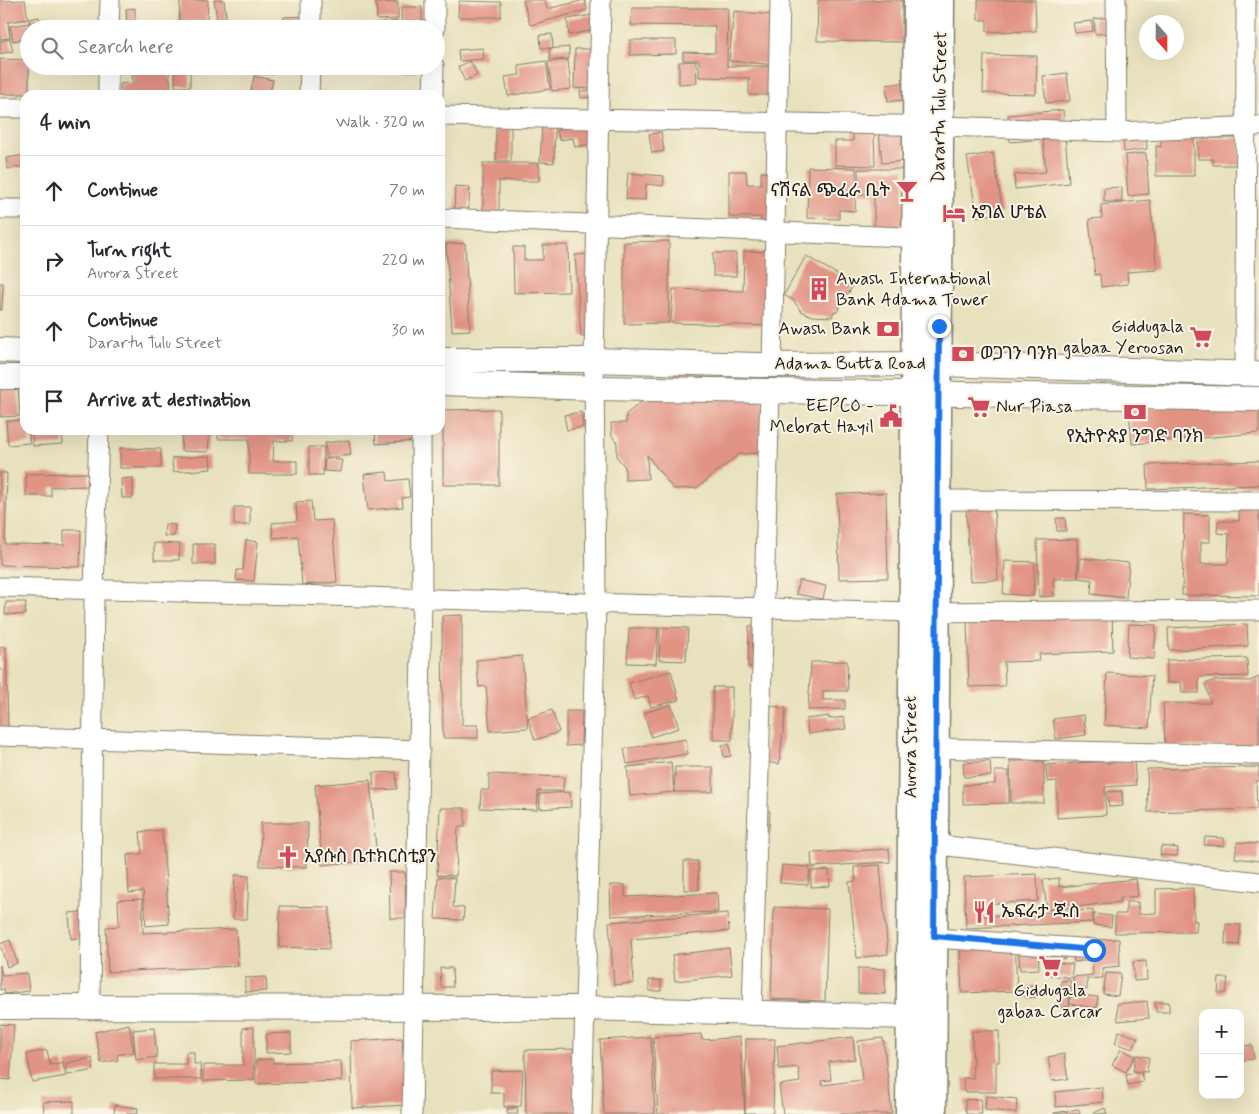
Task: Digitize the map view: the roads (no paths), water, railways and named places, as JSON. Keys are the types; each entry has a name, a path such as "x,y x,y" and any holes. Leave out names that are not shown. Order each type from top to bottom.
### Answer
{"main road":[{"name":"Darartu Tulu Street","path":"917,0 928,126 924,379"},
{"name":"Darartu Tulu Street","path":"928,126 942,0"},
{"name":"Aurora Street","path":"909,1114 921,1016 926,500 924,379"},
{"name":"Aurora Street","path":"921,1016 932,1114"}],"street":[{"path":"109,20 110,0"},
{"path":"311,0 311,20"},
{"path":"435,0 435,20"},
{"path":"582,1114 596,604 594,360 602,0"},
{"path":"772,365 780,0"},
{"path":"1116,0 1117,132"},
{"path":"1246,0 1252,126 1252,374"},
{"path":"108,75 108,90"},
{"path":"309,90 310,75"},
{"path":"433,90 434,75"},
{"path":"0,108 20,108"},
{"path":"445,116 928,126 1117,132 1252,126"},
{"path":"0,208 20,209"},
{"path":"445,218 927,238"},
{"path":"0,350 20,351"},
{"name":"Adama Butta Road","path":"445,360 594,360 772,365 924,379 1259,399"},
{"name":"Adama Butta Road","path":"445,383 770,391 924,379 1252,374"},
{"path":"0,377 20,377"},
{"path":"752,1011 770,391"},
{"path":"90,1007 94,590 99,435"},
{"path":"412,1114 416,1007 420,750 422,599 421,435"},
{"path":"926,500 1259,502"},
{"path":"0,587 924,612 1259,610"},
{"path":"0,736 420,750"},
{"path":"923,749 1259,755"},
{"path":"923,843 1259,882"},
{"path":"922,937 1094,950"},
{"path":"0,1007 585,1008 921,1016"}],"place":[{"name":"ናሽናል ጭፈራ ቤት","path":"907,191"},
{"name":"ኤግል ሆቴል","path":"954,213"},
{"name":"Awash International Bank Adama Tower","path":"819,289"},
{"name":"Awash Bank","path":"888,329"},
{"name":"Giddugala gabaa Yeroosan","path":"1201,337"},
{"name":"ወጋገን ባንክ","path":"963,354"},
{"name":"Nur Piasa","path":"979,407"},
{"name":"የኢትዮጵያ ንግድ ባንክ","path":"1135,412"},
{"name":"EEPCO - Mebrat Hayil","path":"891,416"},
{"name":"ኢየሱስ ቤተክርስቲያን","path":"288,857"},
{"name":"ኤፍራታ ጁስ","path":"984,912"},
{"name":"Giddugala gabaa Carcar","path":"1050,966"}]}
